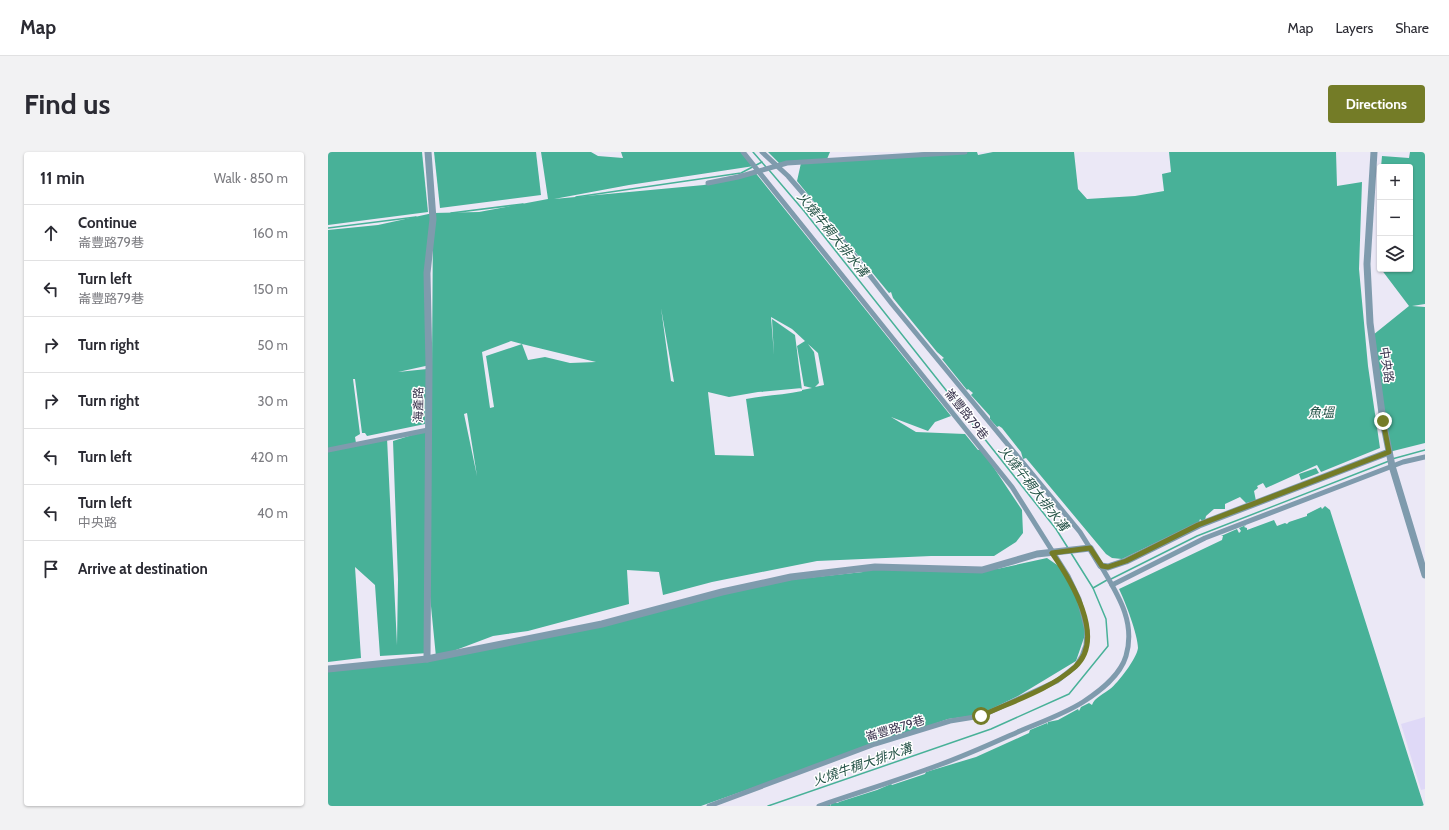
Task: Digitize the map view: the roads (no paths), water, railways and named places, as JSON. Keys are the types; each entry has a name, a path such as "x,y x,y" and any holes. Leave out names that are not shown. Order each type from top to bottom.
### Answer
{"street":[{"name":"海產路","path":"427,659 429,366 427,273 433,220 428,152"},
{"name":"崙豐路79巷","path":"709,806 875,744 950,721 981,716 1057,680 1076,666 1086,645 1087,631 1079,599 1068,576 1052,553 1012,487 743,152"},
{"path":"762,152 802,190 897,310 1080,532 1102,566 1127,616 1130,638 1126,658 1116,675 1102,689 1082,702 940,765 819,806"},
{"path":"708,183 738,177 776,165 827,159 965,152"},
{"name":"中央路","path":"1374,152 1367,264 1370,323 1392,466 1425,575"},
{"path":"328,450 428,430"},
{"path":"1102,566 1108,567 1126,561 1198,525 1389,452"},
{"path":"1112,585 1205,538 1392,466 1425,457"},
{"path":"328,669 427,659 602,624 722,592 792,577 875,567 982,570 1037,554 1090,548"}],"water":[{"path":"328,152 422,152 428,212 328,225"},
{"path":"434,152 536,152 541,195 440,208"},
{"path":"541,152 591,152 598,156 623,158 621,152 741,152 754,166 629,185 554,199 704,185 754,171 951,416 935,422 928,431 891,417 916,432 965,434 978,450 982,450 1022,510 1023,533 1016,542 994,556 931,556 817,561 712,582 663,595 659,572 627,570 629,604 528,631 493,636 440,656 589,626 769,582 863,572 863,566 997,569 1047,558 1063,569 1083,607 1086,632 1076,661 1018,696 979,715 948,719 701,806 328,806 328,672 436,657 429,586 429,653 380,656 375,585 355,567 361,658 328,662 328,230 378,225 433,213 479,212 548,199","holes":["433,220 432,370 428,430 393,441 398,579 397,645 387,438 356,443 355,437 360,434 353,379 355,379 362,433 365,433 367,436 425,424 427,369 398,372 430,365 428,268","661,308 674,382 671,381","771,317 792,329 805,341 797,346 804,386 812,388 802,391 746,399 754,456 715,455 708,392 729,397 758,392 802,388 795,335 772,319 774,355","511,341 522,344 486,356 494,407 490,408 482,352","522,344 596,362 570,363 545,357 528,360","808,344 818,353 824,385 815,387 819,383 814,352","467,413 477,476 464,414"]},
{"path":"768,152 830,152 827,159 780,164"},
{"name":"魚塭","path":"930,152 977,152 978,155 993,152 1074,152 1078,189 1087,199 1135,196 1164,191 1162,174 1171,172 1169,152 1336,152 1337,186 1362,182 1359,269 1368,366 1380,448 1321,472 1317,465 1266,488 1263,483 1257,486 1258,488 1254,491 1256,501 1246,503 1240,497 1225,504 1225,509 1214,509 1206,516 1205,520 1202,521 1200,519 1199,522 1122,559 1112,558 1106,554 1026,458 1023,459 1021,452 1002,428 999,426 997,427 990,419 990,416 971,395 973,393 968,389 967,390 942,359 944,358 937,352 893,298 891,292 889,293 797,181 801,163"},
{"path":"1410,152 1425,152 1425,304 1412,306 1425,307 1425,443 1389,452 1373,335 1409,306 1383,272 1413,272 1413,164 1381,164 1382,156 1409,158"},
{"path":"1316,468 1319,473 1301,480 1299,474"},
{"path":"1325,506 1330,510 1424,806 830,806 832,803 838,803 891,784 892,785 925,774 926,772 976,757 1029,733 1030,730 1047,723 1047,725 1048,722 1058,720 1078,709 1079,711 1081,707 1089,703 1092,705 1095,700 1110,689 1122,676 1131,664 1138,648 1134,627 1119,589 1222,540 1223,536 1221,536 1237,529 1239,533 1241,531 1239,528 1246,525 1244,527 1247,528 1247,530 1274,520 1277,526 1285,523 1287,524 1307,516 1307,514 1321,507 1322,509"}],"waterway":[{"name":"火燒牛稠大排水溝","path":"753,152 766,167"},
{"path":"576,197 741,173 762,162"},
{"name":"火燒牛稠大排水溝","path":"769,170 804,211 1056,529 1068,548"},
{"path":"451,213 523,204"},
{"path":"328,228 416,217"},
{"path":"1392,459 1425,450"},
{"path":"1111,579 1197,536 1389,461"},
{"name":"火燒牛稠大排水溝","path":"768,806 991,729 1069,694 1108,646 1106,619 1093,588 1071,553"},
{"path":"1093,588 1107,580"}]}
